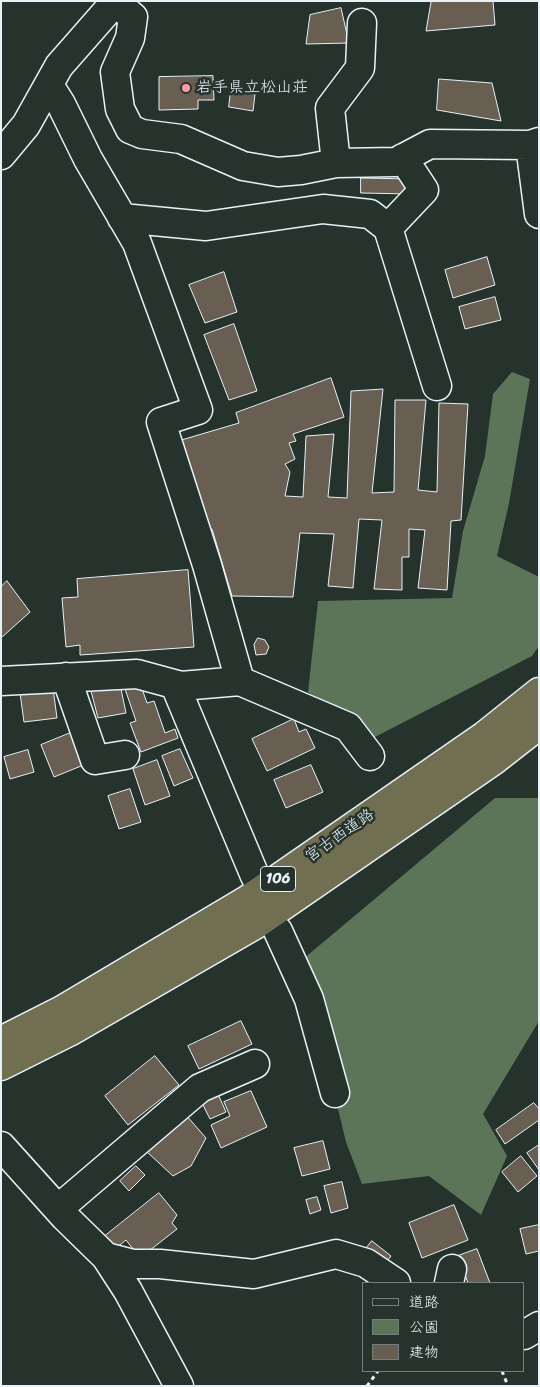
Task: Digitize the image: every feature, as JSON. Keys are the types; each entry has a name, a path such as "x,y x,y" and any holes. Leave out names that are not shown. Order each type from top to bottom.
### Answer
{"highway":[{"name":"宮古西道路","path":"1,1041 62,1010 247,900 484,736 539,692"},
{"name":"宮古西道路","path":"1,1066 69,1032 258,923 493,761 539,725"}],"street":[{"path":"1,155 26,125 59,66 116,2 133,16 130,38 115,72 120,109 130,129 142,134 181,139 243,166 278,172 301,170 336,163 396,162 430,144 534,143 539,214"},
{"path":"336,163 330,108 360,68 362,23"},
{"path":"49,85 61,104 88,160 136,243 198,410 161,422 207,565 240,681"},
{"path":"388,228 424,190 403,158"},
{"path":"122,218 206,226 323,209 370,214 388,228 437,386"},
{"path":"1,681 137,674 175,685 240,681 348,727 370,756"},
{"path":"66,677 96,760 124,755"},
{"path":"175,685 255,876"},
{"path":"278,931 309,999 335,1094"},
{"path":"58,1209 200,1088 255,1064"},
{"path":"1,1146 58,1209 106,1258 128,1291 179,1386"},
{"path":"106,1258 134,1264 160,1264 254,1274 336,1254 366,1263 394,1282"},
{"path":"525,1334 539,1326"}],"path":[{"path":"367,1386 377,1372"},
{"path":"502,1372 508,1386"}],"green space":[{"path":"512,372 530,379 509,503 497,556 539,577 539,646 532,656 371,739 308,692 318,601 452,598 463,531 485,456 493,394"},
{"path":"495,798 539,798 539,1021 483,1114 507,1156 481,1215 429,1176 362,1184 346,1142 302,960"}],"building":[{"path":"493,1 495,25 426,31 431,2"},
{"path":"341,8 349,43 306,44 310,15"},
{"name":"岩手県立松山荘","path":"213,76 214,100 198,100 198,109 159,110 159,77"},
{"path":"439,79 492,83 501,121 437,110"},
{"path":"231,91 255,94 253,111 229,107"},
{"path":"361,178 413,179 412,194 361,193"},
{"path":"487,257 495,285 453,298 445,270"},
{"path":"224,272 237,312 205,323 189,285"},
{"path":"495,297 501,320 465,329 459,307"},
{"path":"234,324 257,391 229,400 204,335"},
{"path":"331,378 344,417 293,434 296,441 289,443 295,459 285,464 290,472 285,496 303,497 306,436 334,434 328,497 347,498 351,391 383,389 372,493 394,492 395,400 426,400 418,490 437,492 439,403 468,404 461,520 451,521 447,590 418,588 425,530 409,529 409,557 402,557 402,590 374,589 382,520 359,519 353,588 328,586 334,534 300,533 293,597 232,596 212,529 204,533 178,441 239,423 236,413"},
{"path":"188,570 194,647 80,655 80,645 66,647 62,598 78,597 77,579"},
{"path":"7,581 30,612 1,638 1,587"},
{"path":"258,638 265,640 269,647 266,654 256,655 254,645"},
{"path":"140,683 147,703 154,701 165,733 175,729 178,738 141,752 130,723 136,721 125,689"},
{"path":"120,684 126,713 98,718 91,691"},
{"path":"53,688 57,718 24,722 20,693"},
{"path":"294,719 299,732 306,729 315,748 267,771 252,739"},
{"path":"73,732 86,764 54,777 41,745"},
{"path":"180,749 193,778 174,786 162,756"},
{"path":"28,750 34,772 10,779 4,757"},
{"path":"157,760 170,796 145,805 133,769"},
{"path":"311,765 323,792 286,808 274,780"},
{"path":"130,789 141,822 119,829 108,796"},
{"path":"241,1021 252,1044 199,1069 188,1046"},
{"path":"155,1056 179,1085 128,1125 105,1096"},
{"path":"251,1091 267,1127 221,1148 211,1125 230,1116 224,1102"},
{"path":"218,1094 226,1112 210,1119 201,1101"},
{"path":"534,1103 539,1109 539,1120 505,1144 496,1130"},
{"path":"185,1114 206,1138 191,1166 173,1176 146,1151"},
{"path":"323,1141 330,1169 302,1176 294,1148"},
{"path":"539,1145 539,1170 527,1153"},
{"path":"521,1156 537,1176 518,1192 502,1172"},
{"path":"136,1166 145,1175 129,1191 120,1181"},
{"path":"342,1182 348,1208 331,1213 324,1186"},
{"path":"159,1193 177,1215 172,1223 177,1229 140,1258 126,1240 115,1249 105,1236"},
{"path":"317,1197 321,1210 310,1214 306,1200"},
{"path":"454,1205 468,1240 422,1258 409,1223"},
{"path":"539,1225 539,1251 526,1254 520,1229"},
{"path":"372,1241 391,1256 381,1269 362,1254"},
{"path":"477,1249 490,1282 468,1282 458,1256"}],"place":[{"name":"岩手県立松山荘","path":"186,88"}]}
